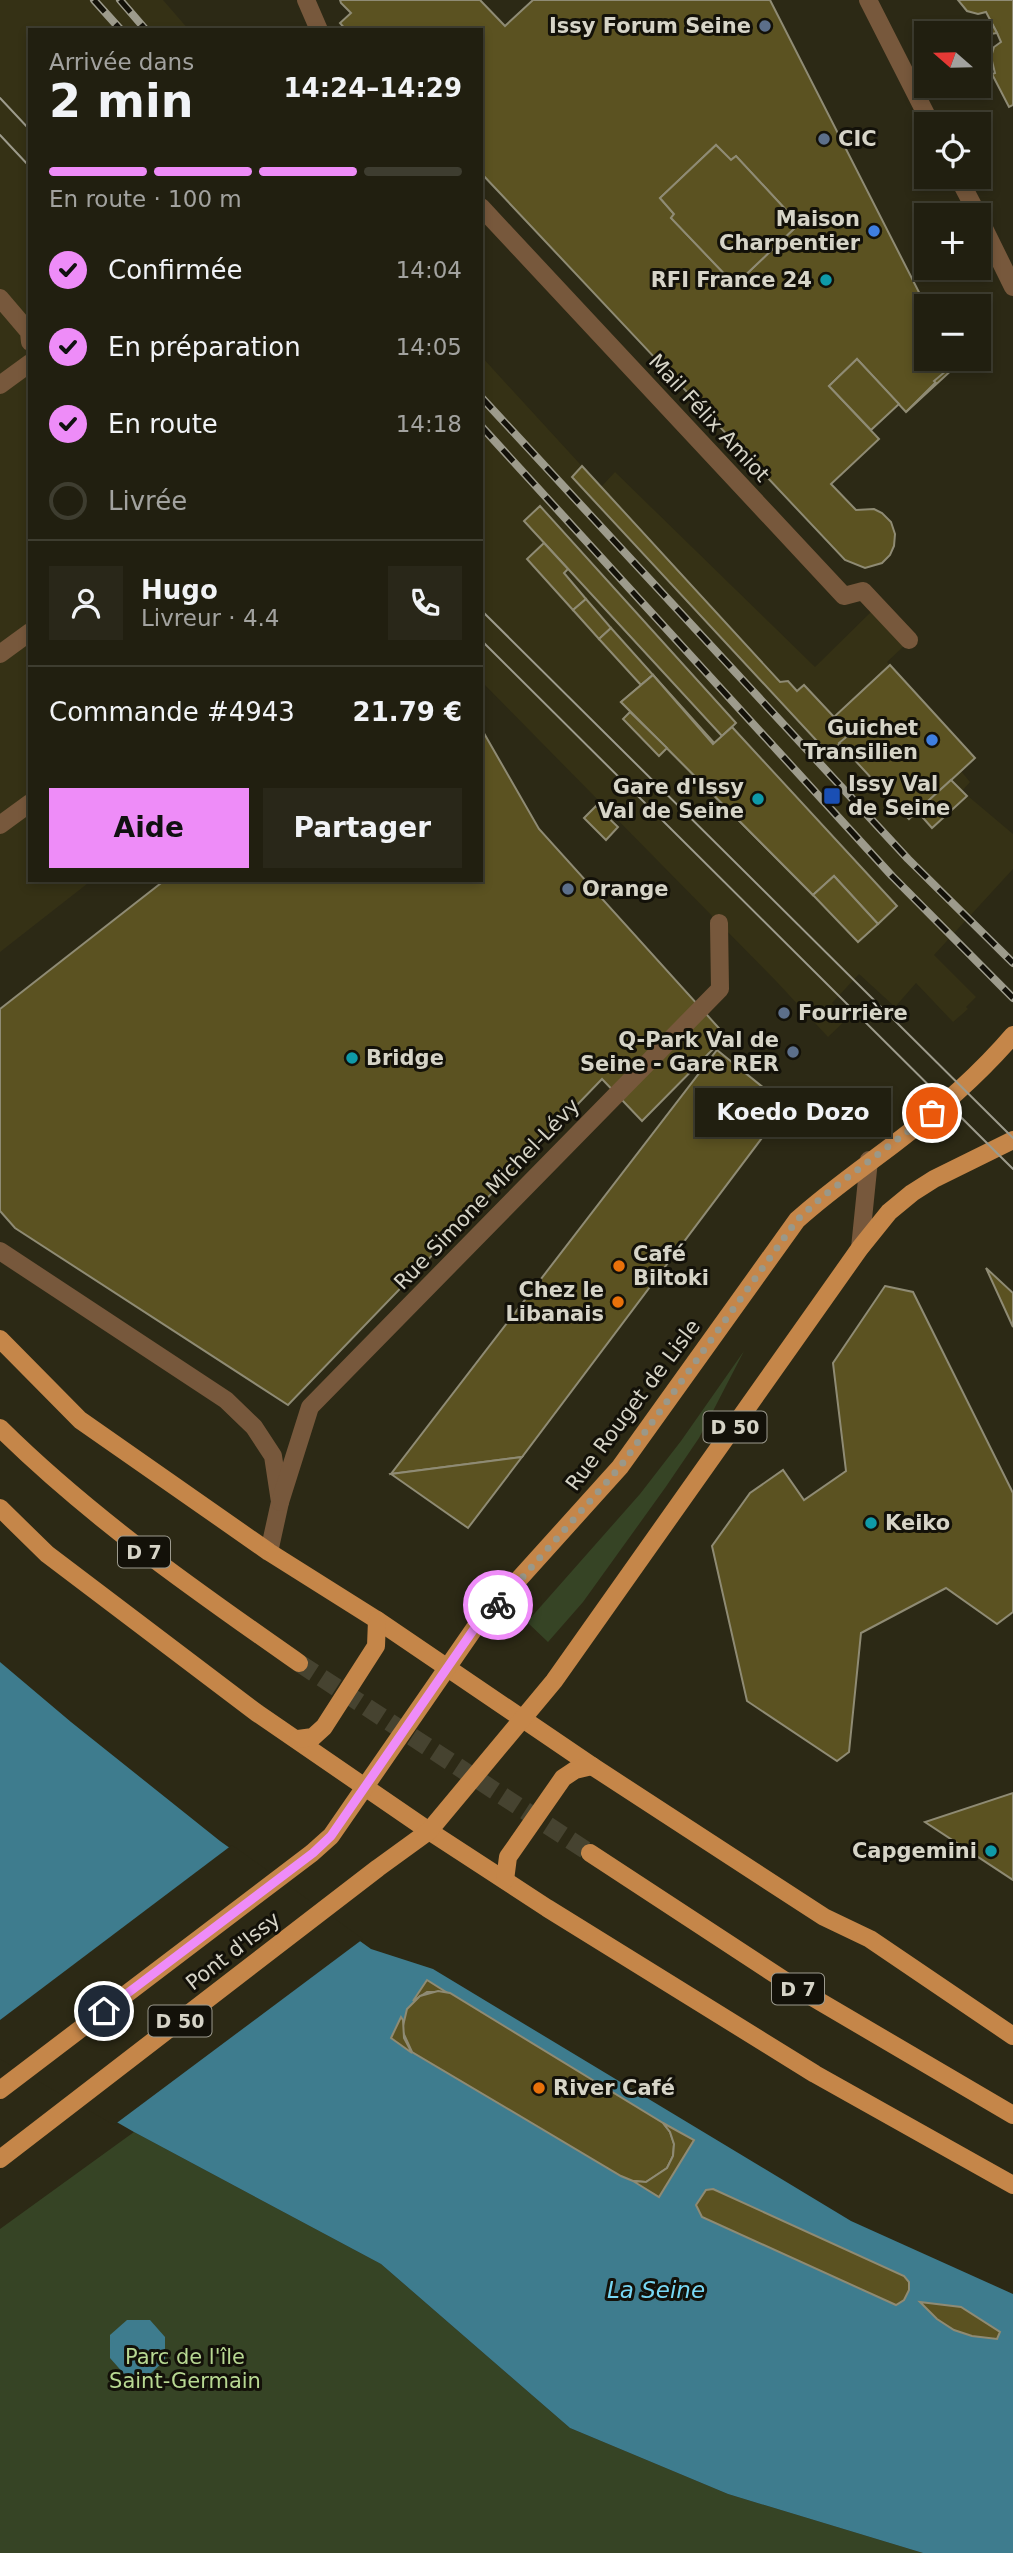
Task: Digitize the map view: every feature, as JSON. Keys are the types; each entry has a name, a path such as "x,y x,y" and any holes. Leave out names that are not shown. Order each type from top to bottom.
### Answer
{"main road":[{"name":"Rue Rouget de Lisle","path":"367,1787 474,1629 620,1467 797,1220 822,1197 951,1098 1013,1035"},
{"name":"D 50","path":"429,1831 559,1674 860,1248 890,1212 934,1179 1013,1140"},
{"path":"0,1339 80,1420 270,1552 448,1667 592,1766 824,1917 870,1939 1013,2036"},
{"name":"D 7","path":"0,1428 46,1474 159,1565 299,1663"},
{"path":"0,1508 47,1554 257,1713 429,1831 815,2074 1013,2185"},
{"path":"298,1739 313,1737 324,1727 376,1646 377,1620"},
{"path":"505,1880 508,1857 563,1778 575,1770 592,1766"},
{"name":"Pont d'Issy","path":"0,2090 313,1853 331,1836 367,1787"},
{"name":"Pont d'Issy","path":"0,2159 429,1831"},
{"name":"D 7","path":"590,1853 790,1984 1013,2115"}],"street":[{"path":"306,0 317,28"},
{"path":"868,0 925,112"},
{"name":"Mail Félix Amiot","path":"483,209 844,596 863,591 909,640"},
{"path":"991,242 1013,286"},
{"path":"0,299 28,331"},
{"path":"0,385 28,364"},
{"path":"0,654 28,633"},
{"path":"0,825 28,804"},
{"name":"Rue Simone Michel-Lévy","path":"280,1502 310,1407 720,989 719,923"},
{"name":"D 50","path":"860,1248 869,1160"},
{"path":"0,1251 226,1400 254,1427 273,1456 280,1502 270,1552"}],"shaded area":[{"path":"0,0 163,0 187,28 28,28 28,882 89,882 0,952"},
{"path":"483,358 601,487 615,472 815,667 871,612 904,646 887,662 975,758 961,771 970,782 962,791 1013,834 1013,869 934,955 976,997 966,1007 968,1009 953,1022 916,983 895,1007 859,974 832,1003 847,1019 828,1037 483,683"}],"green space":[{"path":"744,1351 699,1438 583,1602 548,1642 527,1622 640,1494"},
{"name":"Parc de l'île Saint-Germain","path":"134,2132 381,2264 570,2428 728,2494 923,2553 0,2553 0,2229"}],"water":[{"name":"La Seine","path":"0,1662 220,1841 371,1949 433,1969 851,2221 1013,2294 1013,2553 923,2553 728,2494 570,2428 381,2264 134,2132 0,2055"},
{"path":"127,2320 150,2320 165,2337 165,2360 148,2376 125,2375 110,2358 110,2335"}],"pier":[{"path":"232,1845 363,1939 114,2125 0,2059 0,2020"}],"building":[{"name":"RFI France 24","path":"340,0 480,0 505,26 533,0 770,0 920,294 914,294 914,371 947,371 906,412 857,359 829,386 879,439 831,484 856,510 874,509 891,522 895,534 894,546 882,563 865,568 845,560 483,175 483,28 344,28 340,23 351,13","holes":["716,145 731,160 736,156 799,224 735,285 671,218 674,214 660,198"]},
{"path":"958,0 1013,0 1013,105 1009,107 992,74 995,73 991,57 994,47 1001,42 986,12 978,14 967,11"},
{"path":"991,22 997,33 991,34"},
{"path":"716,145 731,160 736,156 799,224 735,285 671,218 674,214 660,198"},
{"path":"857,359 899,404 871,430 829,386"},
{"path":"946,371 951,371 906,412 936,383 934,381"},
{"path":"582,466 780,682 788,681 797,691 804,685 850,734 829,754 572,477"},
{"path":"540,506 736,723 722,736 524,521"},
{"path":"544,543 568,569 564,573 586,599 573,610 527,559"},
{"path":"586,599 611,628 599,639 573,610"},
{"path":"611,628 653,675 641,685 599,639"},
{"path":"890,665 975,758 909,819 839,743 850,734 834,717"},
{"name":"Gare d'Issy Val de Seine","path":"653,675 834,876 813,895 621,702"},
{"name":"Gare d'Issy Val de Seine","path":"653,675 713,744 732,727 897,906 878,924 834,876 813,895 621,702"},
{"path":"630,712 667,748 659,756 623,719"},
{"name":"Bridge","path":"483,731 539,829 726,1036 642,1121 602,1079 288,1405 15,1228 0,1211 0,1009 162,882 483,882"},
{"path":"951,780 967,796 932,828 917,811"},
{"path":"596,806 618,827 606,840 584,818"},
{"path":"834,876 878,924 858,942 813,895"},
{"path":"717,1050 786,1106 522,1457 391,1474"},
{"path":"986,1268 1013,1293 1013,1327"},
{"name":"Keiko","path":"885,1286 913,1292 1013,1493 1013,1612 997,1624 946,1588 861,1633 849,1752 837,1761 747,1701 712,1546 750,1493 783,1470 804,1500 846,1471 833,1363"},
{"path":"522,1457 468,1528 391,1474"},
{"name":"Capgemini","path":"1013,1793 1013,1880 925,1822"},
{"path":"427,1980 446,1992 427,1992 413,2001"},
{"name":"River Café","path":"438,1991 450,1993 663,2123 674,2144 673,2156 667,2168 646,2182 621,2176 412,2052 402,2030 407,2009 420,1996"},
{"path":"401,2017 404,2038 412,2053 391,2038"},
{"path":"663,2123 694,2140 659,2197 633,2181 646,2182 667,2168 673,2156 674,2144"},
{"path":"713,2189 904,2276 909,2282 909,2290 904,2300 896,2305 702,2217 696,2205 706,2190"},
{"path":"920,2302 961,2307 1000,2332 997,2339 972,2336 954,2330 937,2319"}],"tunnel":[{"path":"299,1663 590,1853"}],"tram line":[{"path":"0,98 28,128"},
{"path":"0,135 28,165"},
{"path":"483,612 1013,1138"},
{"path":"483,642 1013,1169"}],"railway":[{"path":"94,0 119,28"},
{"path":"120,0 144,28"},
{"path":"483,399 908,859 1013,963"},
{"path":"483,428 892,876 1013,998"}],"way so far":[{"path":"498,1605 620,1467 797,1220 822,1197 932,1113"}],"place":[{"name":"Issy Forum Seine","path":"765,26"},
{"name":"CIC","path":"824,139"},
{"name":"Maison Charpentier","path":"874,231"},
{"name":"RFI France 24","path":"826,280"},
{"name":"Guichet Transilien","path":"932,740"},
{"name":"Issy Val de Seine","path":"832,796"},
{"name":"Gare d'Issy Val de Seine","path":"758,799"},
{"name":"Orange","path":"568,889"},
{"name":"Fourrière","path":"784,1013"},
{"name":"Q-Park Val de Seine - Gare RER","path":"793,1052"},
{"name":"Bridge","path":"352,1058"},
{"name":"Koedo Dozo","path":"932,1113"},
{"name":"Café Biltoki","path":"619,1266"},
{"name":"Chez le Libanais","path":"618,1302"},
{"name":"Keiko","path":"871,1523"},
{"name":"Capgemini","path":"991,1851"},
{"name":"River Café","path":"539,2088"}],"route":[{"path":"104,2011 313,1853 331,1836 474,1629 498,1605"}]}
